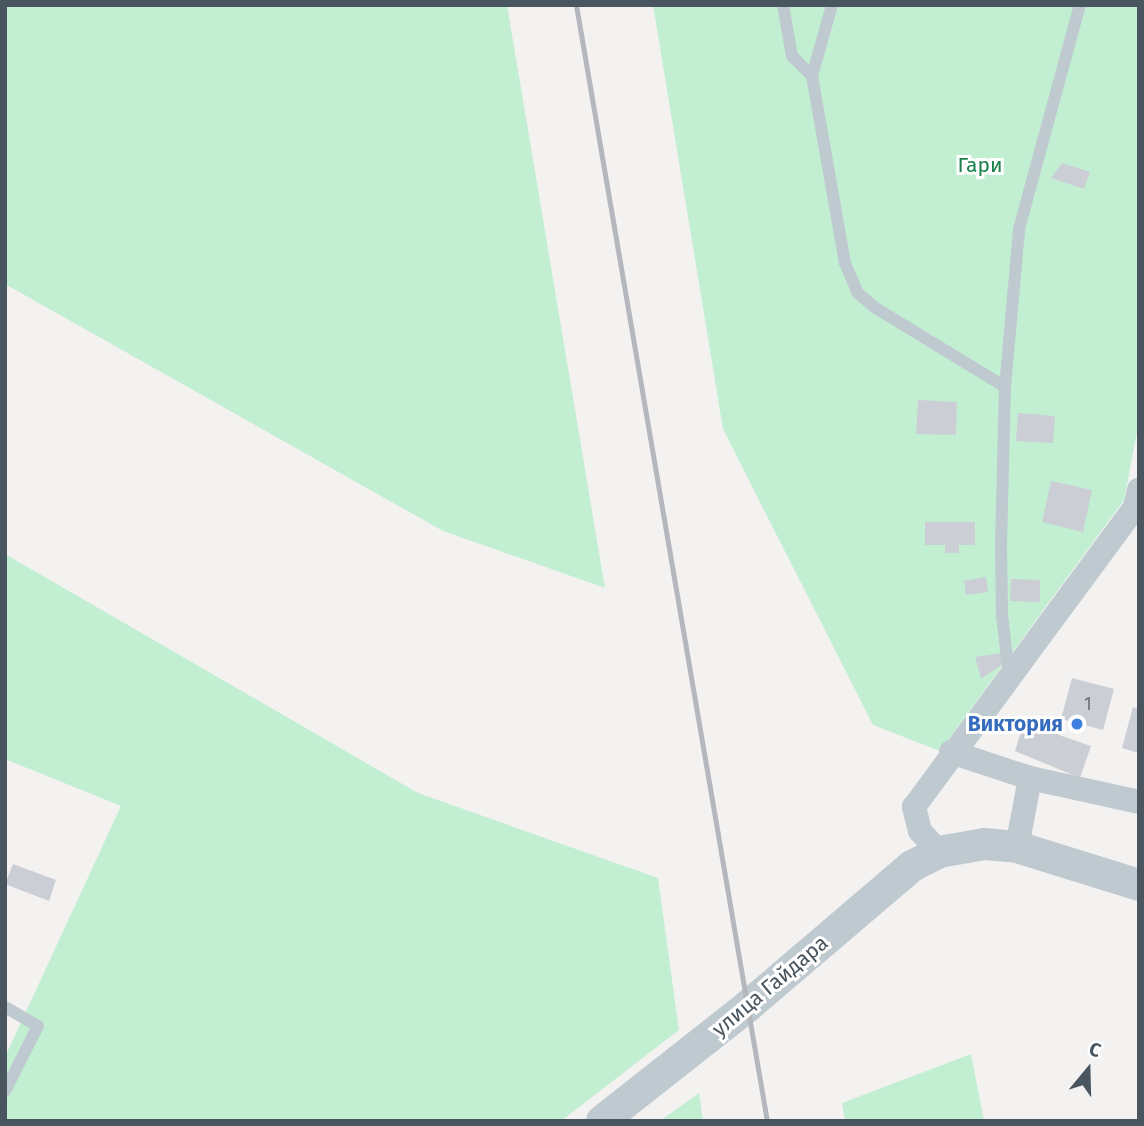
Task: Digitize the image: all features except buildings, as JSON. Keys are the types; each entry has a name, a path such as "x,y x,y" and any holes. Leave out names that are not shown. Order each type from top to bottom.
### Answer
{"street":[{"path":"939,852 920,831 914,807 951,752 1135,507 1139,489"},
{"path":"951,752 1030,778 1139,802"},
{"path":"1017,848 1030,778"},
{"name":"улица Гайдара","path":"602,1121 748,1006 912,866 939,852 984,844 1017,848 1139,885"}],"lane":[{"path":"783,5 792,55 811,76"},
{"path":"832,5 811,76 845,263 858,293 1005,387"},
{"path":"1009,675 1002,615 1005,387 1018,229 1080,5"},
{"path":"5,1007 38,1026 5,1091"}],"green space":[{"path":"5,5 507,5 605,588 443,531 5,284"},
{"name":"Гари","path":"653,5 1139,5 1139,421 1124,500 940,751 873,725 723,429"},
{"path":"5,554 418,793 658,878 679,1030 561,1121 5,1121 5,1057 121,806 5,759"},
{"path":"971,1054 984,1121 845,1121 842,1103"},
{"path":"699,1093 703,1121 660,1121"}],"railway":[{"path":"576,5 767,1121"}],"place":[{"name":"Виктория","path":"1077,724"}]}
